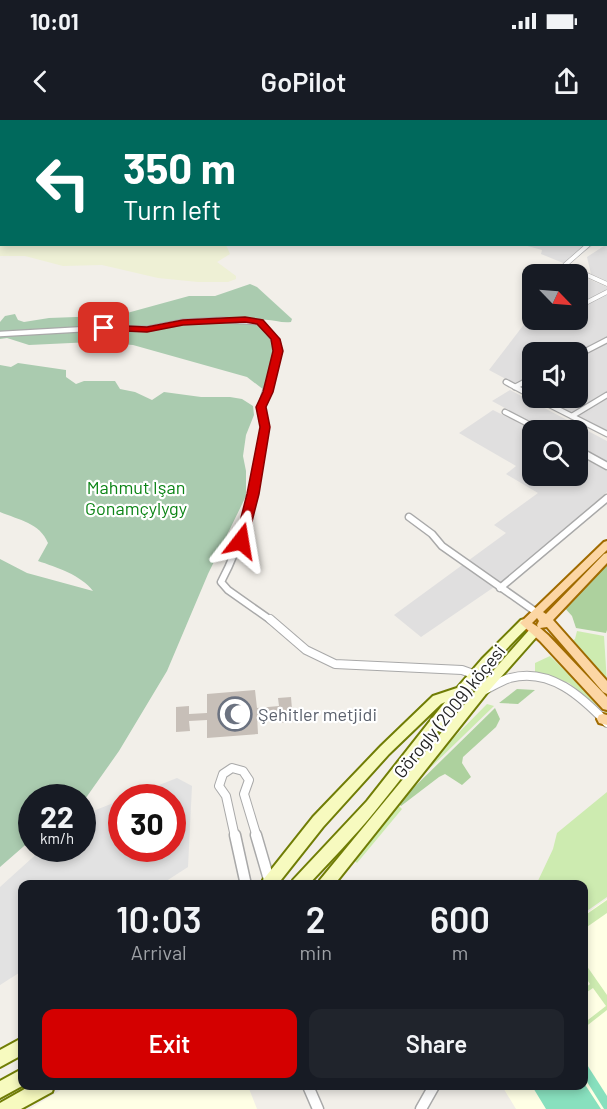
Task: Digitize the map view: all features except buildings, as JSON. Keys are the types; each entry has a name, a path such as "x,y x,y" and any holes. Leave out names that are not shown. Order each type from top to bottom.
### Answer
{"main road":[{"name":"Görogly (2009) köçesi","path":"329,880 482,691 530,627 536,612 607,544"},
{"name":"Görogly (2009) köçesi","path":"303,880 379,797 506,640 547,620 607,557"},
{"path":"536,612 547,620 607,689"},
{"path":"530,627 607,705"},
{"path":"272,880 318,822 384,750 437,700 463,691"},
{"path":"0,1059 18,1048"},
{"path":"0,1090 18,1079"},
{"path":"5,1109 39,1090"}],"street":[{"path":"587,246 565,265 607,284"},
{"path":"588,302 607,292"},
{"path":"0,334 104,328 147,329 183,322 221,320 260,322 276,339 278,351 268,392 261,407 265,427 253,494 241,541 221,582 223,586 265,615 304,650 322,661 335,664 462,670 476,675"},
{"path":"588,350 607,340"},
{"path":"506,382 522,391"},
{"path":"515,387 522,383"},
{"path":"572,416 607,395"},
{"path":"556,408 607,434"},
{"path":"505,412 522,421"},
{"path":"588,456 607,466"},
{"path":"500,588 607,498"},
{"path":"409,517 432,534 438,543 536,612"},
{"path":"482,691 510,678 548,680 569,688 606,721"},
{"path":"245,880 226,796 219,786 223,774 232,768 243,771 249,780 244,794 268,880"},
{"path":"310,1090 318,1109"},
{"path":"421,1109 432,1090"}],"shaded area":[{"path":"0,246 226,246 230,254 217,262 236,276 236,279 228,282 198,282 158,278 102,265 63,266 25,256 0,256"},
{"path":"528,246 592,246 569,264 541,254 542,250"},
{"path":"607,246 607,281 591,274 587,257"},
{"path":"588,278 607,287 607,431 561,408 588,408 588,342 522,342 522,388 489,370 522,327 522,330 588,330"},
{"path":"510,390 522,396 522,408 544,408 567,420 527,420 492,401"},
{"path":"493,410 522,424 522,484 506,474 516,466 459,433"},
{"path":"588,431 607,441 607,463 588,453"},
{"path":"588,461 607,471 607,492 500,583 421,637 394,615 506,533 494,525 538,493 526,486 588,486"},
{"path":"177,778 192,786 188,867 168,880 18,880 18,974 0,985 0,887 28,862 96,862 96,810 108,805 108,862 186,862 186,784 162,784"},
{"path":"607,899 607,1109 516,1109 504,1090 588,1090 588,912"},
{"path":"61,1090 250,1090 257,1109 30,1109"}],"green space":[{"path":"250,284 257,287 292,319 291,322 261,320 257,322 274,346 273,361 264,390 247,377 133,345 92,342 29,345 7,338 0,339 0,322 5,316 15,314 18,320 24,322 49,318 127,313 189,296 215,296"},
{"name":"Mahmut Işan Gonamçylygy","path":"18,363 66,370 66,377 76,384 84,381 115,381 120,389 135,392 152,400 164,392 242,399 253,406 254,415 246,435 243,456 246,471 246,496 208,574 167,671 119,751 96,784 18,784 18,851 0,867 0,559 27,573 93,591 75,576 38,561 48,543 44,536 28,523 0,512 0,365 11,367"},
{"path":"607,562 606,633 576,628 572,616 563,606"},
{"path":"577,631 604,636 607,683 569,643 575,639"},
{"path":"550,656 607,711 607,714 569,683 535,672 535,663"},
{"path":"517,689 535,690 518,704 499,703"},
{"path":"487,704 494,706 395,802 402,809 357,863 349,856 410,782"},
{"path":"495,708 500,719 496,727 463,757 462,763 471,777 462,785 445,774 401,806 398,803"},
{"path":"607,792 607,897 588,910 588,880 538,880 553,849 557,833"},
{"path":"607,900 607,913 588,926 588,913"},
{"path":"588,968 607,995 607,1010 588,1025 588,1020 606,1006 593,988 588,991 590,984"},
{"path":"588,1066 607,1096 607,1109 604,1109 588,1083"},
{"path":"588,1089 601,1109 546,1109 534,1090"}],"place":[{"name":"Şehitler metjidi","path":"235,714"}],"route":[{"path":"104,328 147,329 183,322 253,320 260,322 276,339 277,360 261,407 265,427 253,494 241,541"}]}
